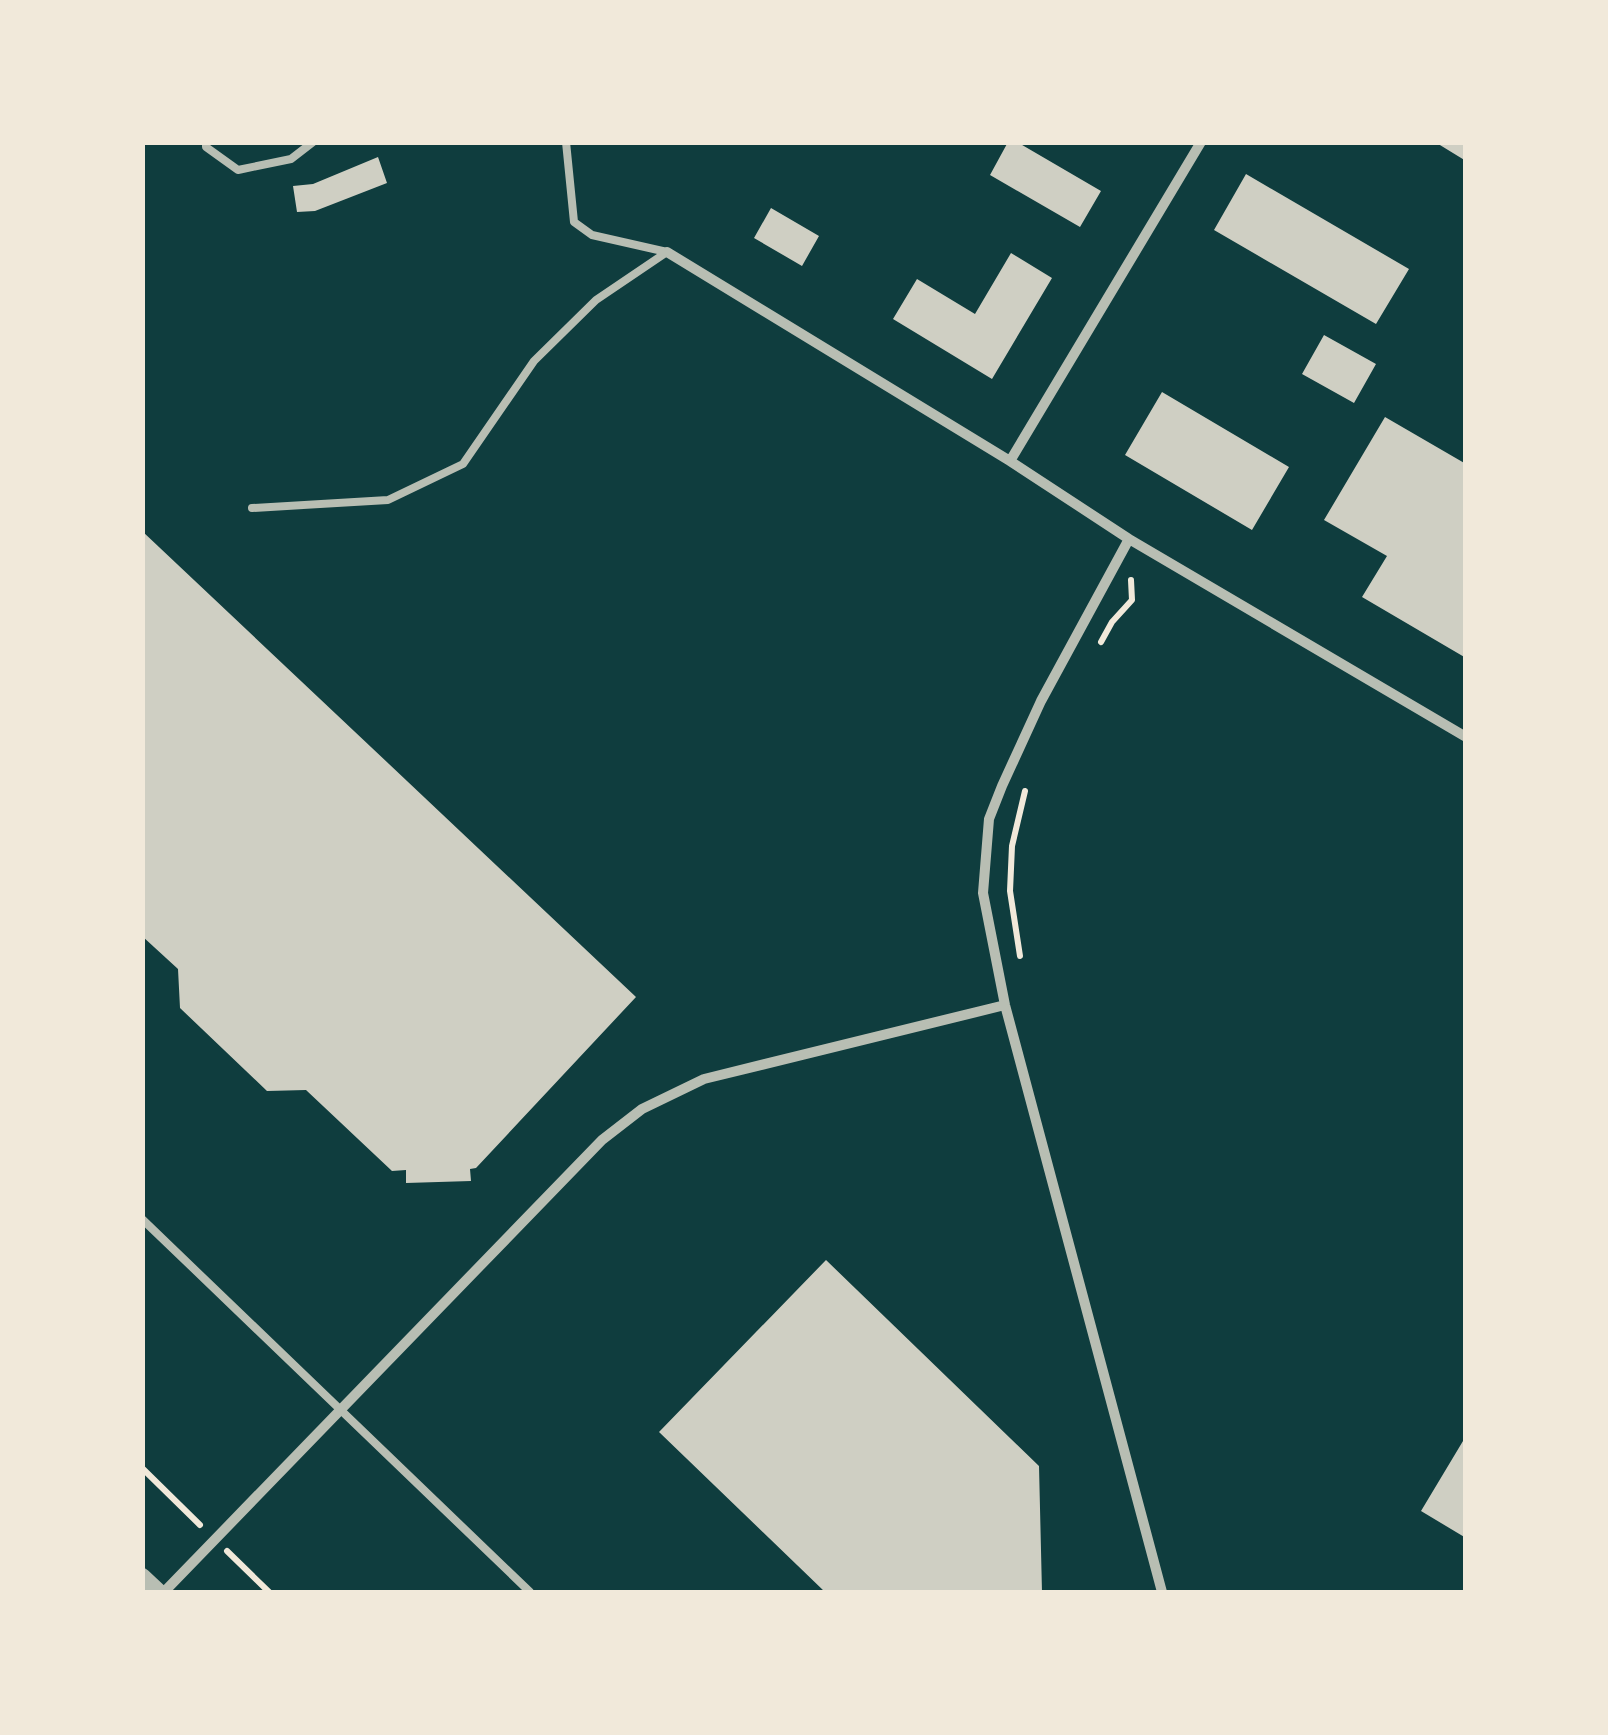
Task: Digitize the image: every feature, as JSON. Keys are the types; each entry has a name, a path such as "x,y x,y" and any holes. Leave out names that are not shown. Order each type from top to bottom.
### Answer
{"street":[{"path":"1010,461 1201,142"},
{"path":"667,252 1010,461 1130,539 1466,737"},
{"path":"1130,539 1042,701 990,819 982,893 1006,1005 1162,1592"},
{"path":"142,1577 161,1592 602,1140 642,1109 704,1079 1006,1005"}],"lane":[{"path":"206,142 206,147 238,170 291,159 313,142"},
{"path":"566,142 574,222 592,235 667,252"},
{"path":"252,508 388,500 463,464 534,361 596,300 667,252"},
{"path":"142,1219 530,1592"}],"path":[{"path":"1093,655 1112,622 1132,600 1130,539"},
{"path":"1021,964 1010,891 1012,846 1026,789"}],"building":[{"path":"1008,142 1017,142 1101,191 1080,227 990,175"},
{"path":"1435,142 1466,142 1466,161"},
{"path":"378,157 387,183 315,211 297,212 293,186 313,184"},
{"path":"1246,174 1409,269 1376,324 1214,230"},
{"path":"771,208 819,236 802,266 754,238"},
{"path":"1011,253 1052,278 992,379 893,319 917,279 975,314"},
{"path":"1324,335 1376,364 1354,403 1302,374"},
{"path":"1162,392 1289,467 1252,530 1125,455"},
{"path":"1385,417 1466,464 1466,658 1362,597 1387,556 1324,520"},
{"path":"142,531 636,997 476,1168 470,1169 471,1181 406,1183 406,1170 392,1171 306,1090 267,1091 180,1008 178,969 142,936"},
{"path":"826,1260 1039,1466 1042,1592 825,1592 659,1432"},
{"path":"1466,1436 1466,1538 1421,1511"}]}
